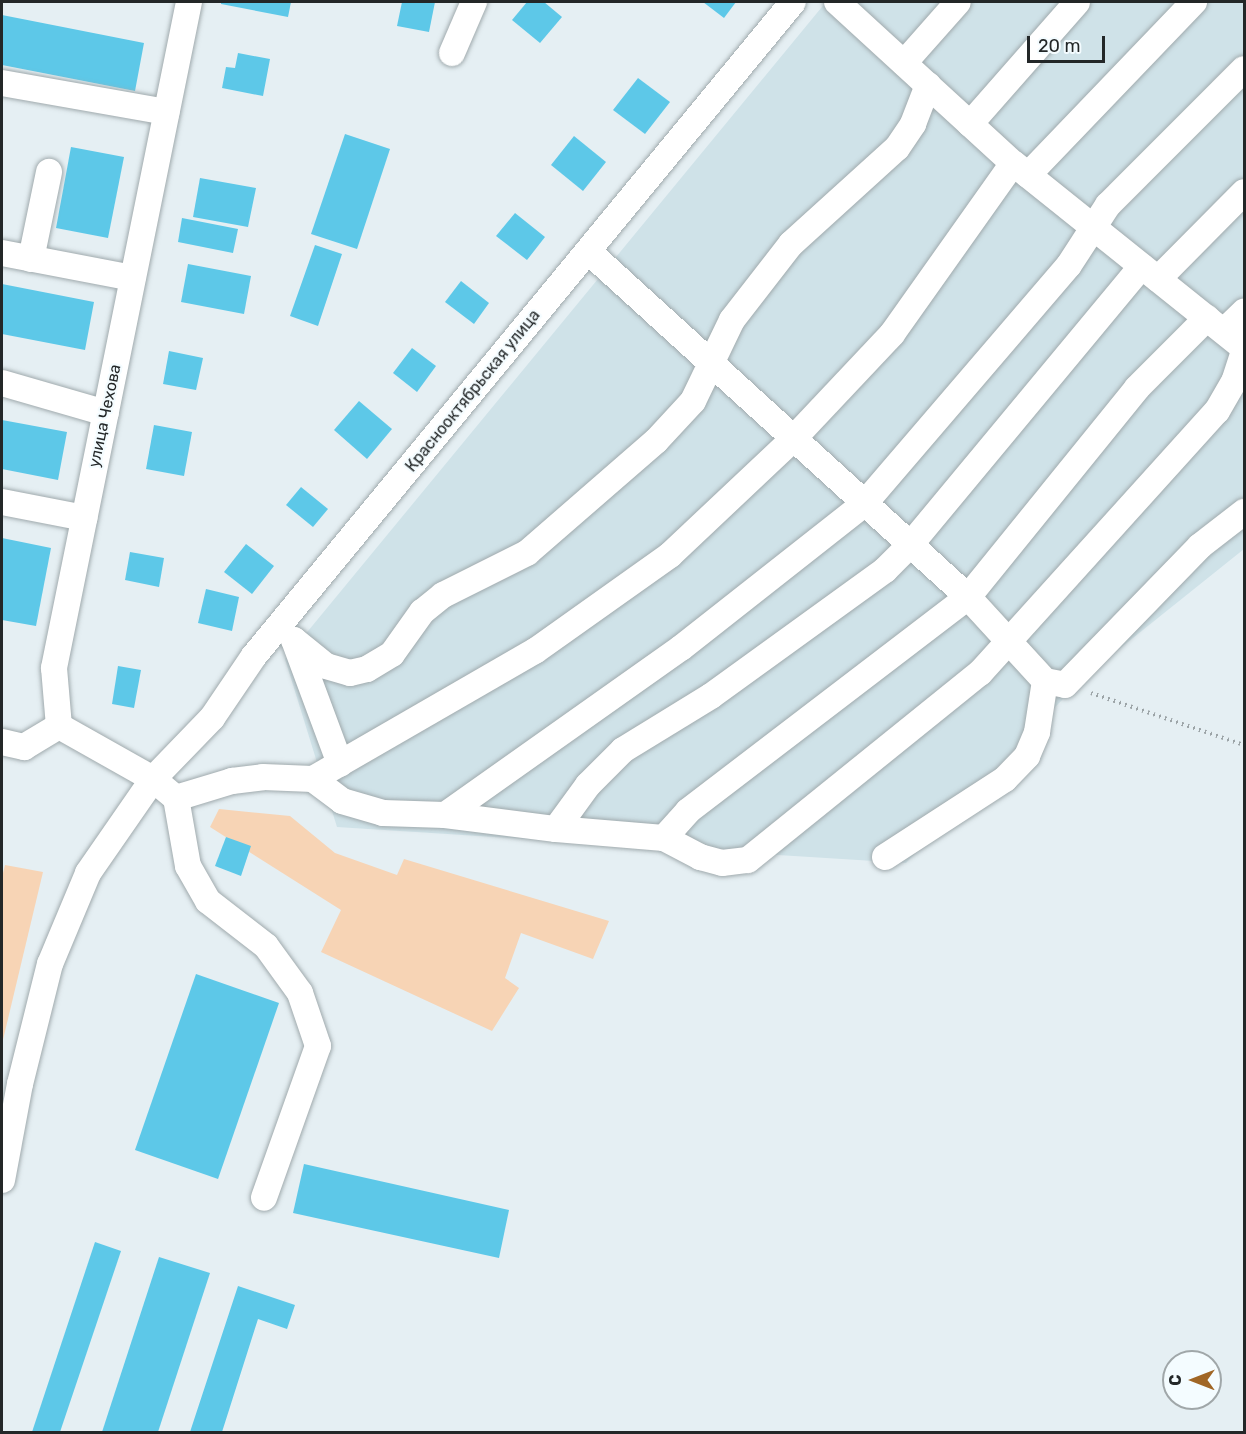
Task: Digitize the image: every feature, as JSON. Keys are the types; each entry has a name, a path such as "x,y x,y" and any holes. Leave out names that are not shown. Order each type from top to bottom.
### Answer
{"street":[{"name":"улица Чехова","path":"59,726 54,668 189,2"},
{"path":"452,53 474,2"},
{"name":"Краснооктябрьская улица","path":"2,1180 20,1084 50,964 88,873 153,779 212,718 254,656 287,632 588,251 790,2"},
{"path":"176,798 232,781 263,777 313,780 342,801 383,813 445,815 556,829 664,838 700,857 722,862 748,860 980,672 1217,411 1234,382 1245,350 1020,169 837,2"},
{"path":"904,63 958,2"},
{"path":"970,124 1077,2"},
{"path":"313,780 535,651 660,562 794,438 892,333 1020,169 1194,2"},
{"path":"445,815 681,648 865,503 1069,265 1108,205 1245,69"},
{"path":"2,82 166,112"},
{"path":"287,632 326,666 350,672 367,669 392,654 422,612 443,595 527,552 656,441 693,400 732,320 791,244 897,148 913,124 928,85"},
{"path":"31,259 49,172"},
{"path":"556,829 588,784 623,750 711,696 885,570 911,544 1150,272 1245,192"},
{"path":"588,251 911,544 968,597 1009,642 1055,683"},
{"path":"2,254 133,278"},
{"path":"664,838 688,811 968,597 1137,388 1216,325 1245,312"},
{"path":"2,383 106,413"},
{"path":"2,502 84,518"},
{"path":"885,857 1005,779 1027,756 1055,683 1200,546 1245,512"},
{"path":"287,632 340,764"},
{"path":"2,742 24,747 59,726 153,779 176,798 188,866 208,901 266,946 300,993 318,1046 264,1198"}],"path":[{"path":"1055,683 1245,744"}],"shaded area":[{"path":"826,2 1244,2 1244,549 1083,678 906,863 337,827 285,659"},
{"path":"219,809 290,816 335,853 397,875 404,859 609,921 593,959 521,933 505,978 519,988 492,1031 321,952 341,910 210,827"},
{"path":"5,865 43,872 2,1044 2,877"}],"building":[{"path":"221,2 291,2 288,17 221,4"},
{"path":"402,2 435,2 429,32 397,26"},
{"path":"527,2 544,2 562,17 540,43 512,20"},
{"path":"703,2 736,2 724,18"},
{"path":"2,15 144,43 135,91 2,65"},
{"path":"238,53 270,59 263,96 222,88 226,67 235,68"},
{"path":"638,78 670,102 645,134 613,110"},
{"path":"345,134 390,149 357,249 311,234"},
{"path":"574,136 606,162 583,191 551,165"},
{"path":"71,147 124,157 108,238 56,228"},
{"path":"200,178 256,188 248,227 193,217"},
{"path":"515,213 545,237 527,260 496,236"},
{"path":"182,218 238,229 233,253 178,242"},
{"path":"315,245 342,254 318,326 290,316"},
{"path":"188,264 251,276 244,314 181,302"},
{"path":"461,281 489,303 474,324 445,302"},
{"path":"2,284 94,302 85,350 2,334"},
{"path":"412,348 436,366 417,392 393,373"},
{"path":"169,351 203,358 196,390 163,384"},
{"path":"359,401 392,429 367,459 334,430"},
{"path":"2,420 67,432 58,480 2,469"},
{"path":"154,425 192,432 184,476 146,469"},
{"path":"301,487 328,509 313,527 286,505"},
{"path":"2,538 51,548 36,626 2,620"},
{"path":"246,544 274,566 252,594 224,572"},
{"path":"130,552 164,558 159,587 125,580"},
{"path":"206,589 239,597 232,631 198,623"},
{"path":"118,666 141,670 134,708 112,704"},
{"path":"226,837 251,846 241,876 215,866"},
{"path":"196,974 279,1003 218,1179 135,1150"},
{"path":"304,1164 509,1210 499,1258 293,1213"},
{"path":"95,1242 121,1251 60,1432 32,1432"},
{"path":"159,1257 210,1273 158,1432 102,1432"},
{"path":"238,1286 295,1305 287,1329 258,1319 222,1432 190,1432"}]}
